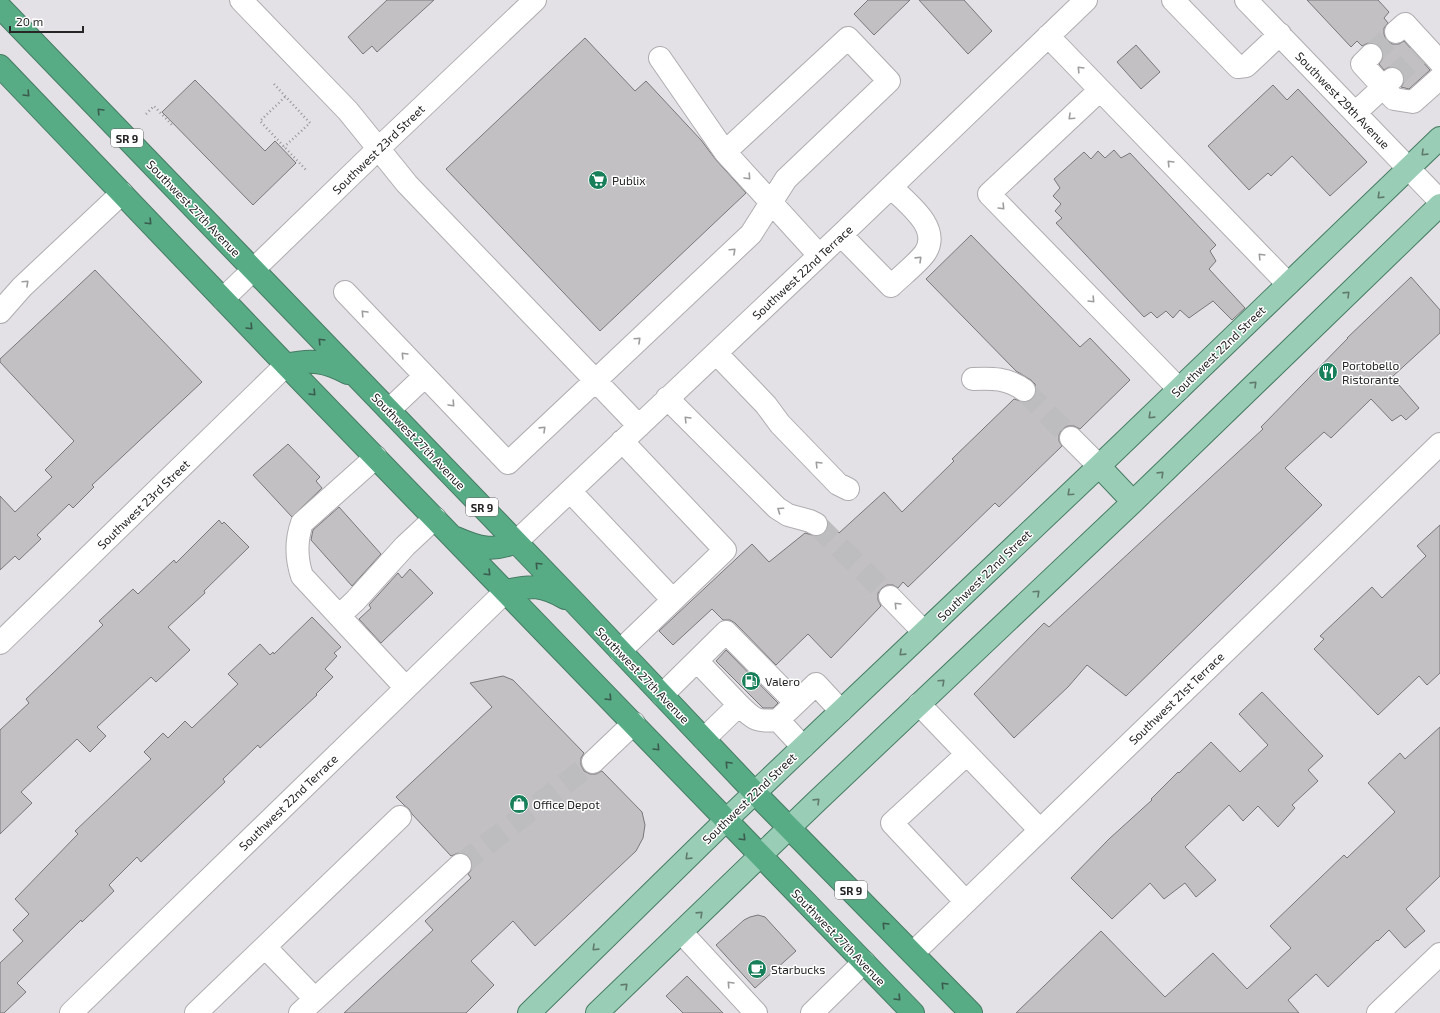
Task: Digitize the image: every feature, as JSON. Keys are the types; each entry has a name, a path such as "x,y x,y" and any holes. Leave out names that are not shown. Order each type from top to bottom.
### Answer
{"highway":[{"name":"Southwest 27th Avenue","path":"0,8 516,542 755,793 972,1013"},
{"name":"Southwest 27th Avenue","path":"0,66 286,365 913,1013"},
{"path":"286,365 301,361 317,361 332,365 358,379"},
{"path":"451,536 472,545 488,548 503,548 516,542"},
{"path":"506,591 535,586 550,590 575,604"}],"main road":[{"name":"Southwest 22nd Street","path":"529,1013 726,820 1099,466 1440,138"},
{"path":"598,1013 760,855 1133,502 1440,205"},
{"path":"1099,466 1133,502"}],"street":[{"path":"241,0 348,110 407,184 639,426"},
{"name":"Southwest 23rd Street","path":"223,299 535,0"},
{"name":"Southwest 22nd Terrace","path":"516,542 841,235 1086,0"},
{"path":"1173,0 1238,67 1246,66 1280,34"},
{"name":"Southwest 29th Avenue","path":"1246,0 1440,201"},
{"path":"1396,32 1405,24 1428,55"},
{"path":"1048,36 1288,284"},
{"path":"345,292 508,463 595,379 751,234 786,179 889,81 848,38 725,152"},
{"path":"1371,55 1362,64 1388,83 1394,99 1412,102 1440,78"},
{"path":"660,58 725,152 819,255"},
{"path":"1355,113 1388,83"},
{"path":"1100,90 989,194 1179,389"},
{"path":"841,235 891,286 925,253 930,242 929,231 924,221 891,186"},
{"path":"0,312 22,287 122,193"},
{"path":"716,353 766,405 780,424 833,479 838,484 848,489"},
{"name":"Southwest 23rd Street","path":"0,643 286,365"},
{"path":"389,410 425,376"},
{"path":"973,379 989,378 1004,380 1016,384 1024,390"},
{"path":"667,398 777,508 788,515 810,520 816,524"},
{"path":"1071,438 1099,466"},
{"path":"620,651 725,550 622,441"},
{"name":"Southwest 21st Terrace","path":"912,952 966,902 1440,444"},
{"path":"376,457 302,523 298,535 298,564 302,576 406,688"},
{"path":"570,491 673,600"},
{"path":"339,616 355,601 405,546 435,518"},
{"name":"Southwest 22nd Terrace","path":"71,1013 506,591"},
{"path":"890,597 924,632"},
{"path":"662,695 726,632 796,703"},
{"path":"697,661 751,717 758,720 778,720 816,684 841,711"},
{"path":"919,704 1040,830"},
{"path":"704,738 739,705"},
{"path":"778,720 803,747"},
{"path":"593,762 634,723"},
{"path":"966,902 892,823 967,754"},
{"path":"196,1013 400,817"},
{"path":"265,947 311,1007 460,866"},
{"path":"681,932 756,1013"},
{"path":"1378,1013 1440,954"},
{"path":"812,1013 864,962"}],"path":[{"path":"274,84 310,123 284,147"},
{"path":"285,97 260,121 306,171"},
{"path":"146,114 154,106 173,126"}],"building":[{"path":"387,0 434,0 377,52 372,46 363,54 348,37"},
{"path":"868,0 910,0 874,35 854,14"},
{"path":"919,0 964,0 992,31 968,54"},
{"path":"1307,0 1378,0 1389,12 1384,18 1388,23 1384,28 1386,40 1392,44 1399,44 1404,41 1430,70 1409,89 1401,87 1404,82 1404,77 1401,70 1395,67 1389,67 1384,70 1379,64 1383,58 1383,51 1380,46 1374,43 1368,43 1362,46 1357,41 1351,47"},
{"name":"Publix","path":"585,38 635,91 646,81 701,140 716,160 746,193 600,331 446,169"},
{"path":"1136,45 1160,72 1141,89 1117,62"},
{"path":"195,80 265,151 275,141 296,163 253,205 162,112"},
{"path":"1273,85 1287,100 1298,89 1367,162 1330,196 1292,156 1271,176 1268,173 1249,190 1208,146"},
{"path":"1114,150 1121,158 1130,153 1216,245 1210,251 1216,261 1209,269 1245,308 1232,320 1213,301 1189,318 1180,310 1173,318 1166,311 1157,318 1151,312 1144,317 1056,223 1062,218 1055,211 1061,204 1053,196 1060,188 1054,179 1084,152 1091,159 1098,151 1105,158"},
{"path":"971,235 1080,347 1090,338 1130,380 1080,429 1074,426 1068,426 1062,429 1059,435 1059,441 1062,446 999,507 995,503 908,587 903,582 898,588 893,585 887,585 882,588 878,593 878,600 881,606 831,658 808,634 776,665 735,623 730,620 723,620 712,609 673,645 659,631 752,544 769,562 805,533 816,536 823,534 827,529 828,521 839,533 884,492 902,512 954,461 952,459 1014,399 1024,402 1030,401 1034,397 1036,390 1035,384 1016,371 926,279"},
{"path":"95,270 202,382 92,485 94,487 73,508 69,504 37,535 41,539 19,560 15,556 0,570 0,496 15,512 52,477 45,470 74,441 0,362 0,359"},
{"path":"1411,277 1440,310 1440,333 1392,377 1419,408 1406,420 1401,415 1392,421 1371,399 1331,438 1324,432 1285,468 1322,505 1126,696 1087,665 1068,687 1014,738 974,694 1044,623 1049,627 1263,429 1261,427 1347,338"},
{"path":"288,444 320,477 316,481 322,488 292,517 253,475"},
{"path":"339,507 381,554 352,586 311,540 313,530"},
{"path":"219,520 222,524 224,522 249,547 204,591 205,593 168,627 190,650 156,682 151,677 97,727 106,736 90,752 77,739 21,792 32,803 0,834 0,730 29,703 26,699 103,625 99,621 133,589 138,594 174,560 176,563"},
{"path":"1440,525 1440,673 1427,685 1419,676 1378,715 1314,649 1324,639 1320,636 1372,587 1382,598 1426,556 1417,546"},
{"path":"410,569 433,593 381,643 359,619 371,608 369,605 398,573 402,578"},
{"path":"312,617 341,647 334,653 337,656 325,669 333,677 316,694 317,695 260,748 258,745 223,779 225,782 141,862 137,857 109,885 114,891 82,922 81,920 17,983 26,992 4,1013 0,1013 0,963 23,941 13,930 29,914 15,899 78,834 75,831 151,759 144,752 163,733 168,738 185,721 192,728 238,684 228,674 260,644 270,655 273,652 274,654"},
{"name":"Valero","path":"726,650 778,703 773,708 763,708 716,661"},
{"name":"Office Depot","path":"503,676 513,680 584,753 581,758 581,765 584,771 590,774 596,774 602,771 642,812 645,825 643,838 636,851 535,946 513,921 471,961 494,985 466,1013 344,1013 433,930 425,921 471,878 468,874 472,869 472,863 469,856 463,853 458,853 451,856 409,809 396,797 492,707 470,683"},
{"path":"1262,692 1323,756 1308,770 1318,781 1292,805 1295,808 1278,827 1258,806 1243,821 1229,805 1185,847 1216,880 1196,897 1185,883 1164,899 1150,883 1112,919 1071,878 1109,839 1152,800 1151,799 1178,772 1179,773 1211,742 1240,772 1268,745 1239,714"},
{"path":"1440,727 1440,876 1406,909 1425,931 1405,948 1389,930 1328,987 1316,974 1288,1000 1299,1013 1016,1013 1101,931 1165,997 1213,953 1247,989 1291,948 1270,926 1344,855 1347,858 1395,812 1368,783 1400,753 1405,759"},
{"name":"Starbucks","path":"758,915 765,917 796,951 755,988 716,945 744,920"},
{"path":"687,976 723,1013 683,1013 666,996"}],"tunnel":[{"path":"1371,55 1396,32"},
{"path":"1392,79 1418,55"},
{"path":"1024,390 1071,438"},
{"path":"816,524 890,597"},
{"path":"460,865 593,762"}],"place":[{"name":"Publix","path":"598,180"},
{"name":"Portobello Ristorante","path":"1328,372"},
{"name":"Valero","path":"751,681"},
{"name":"Office Depot","path":"519,804"},
{"name":"Starbucks","path":"757,969"}]}
